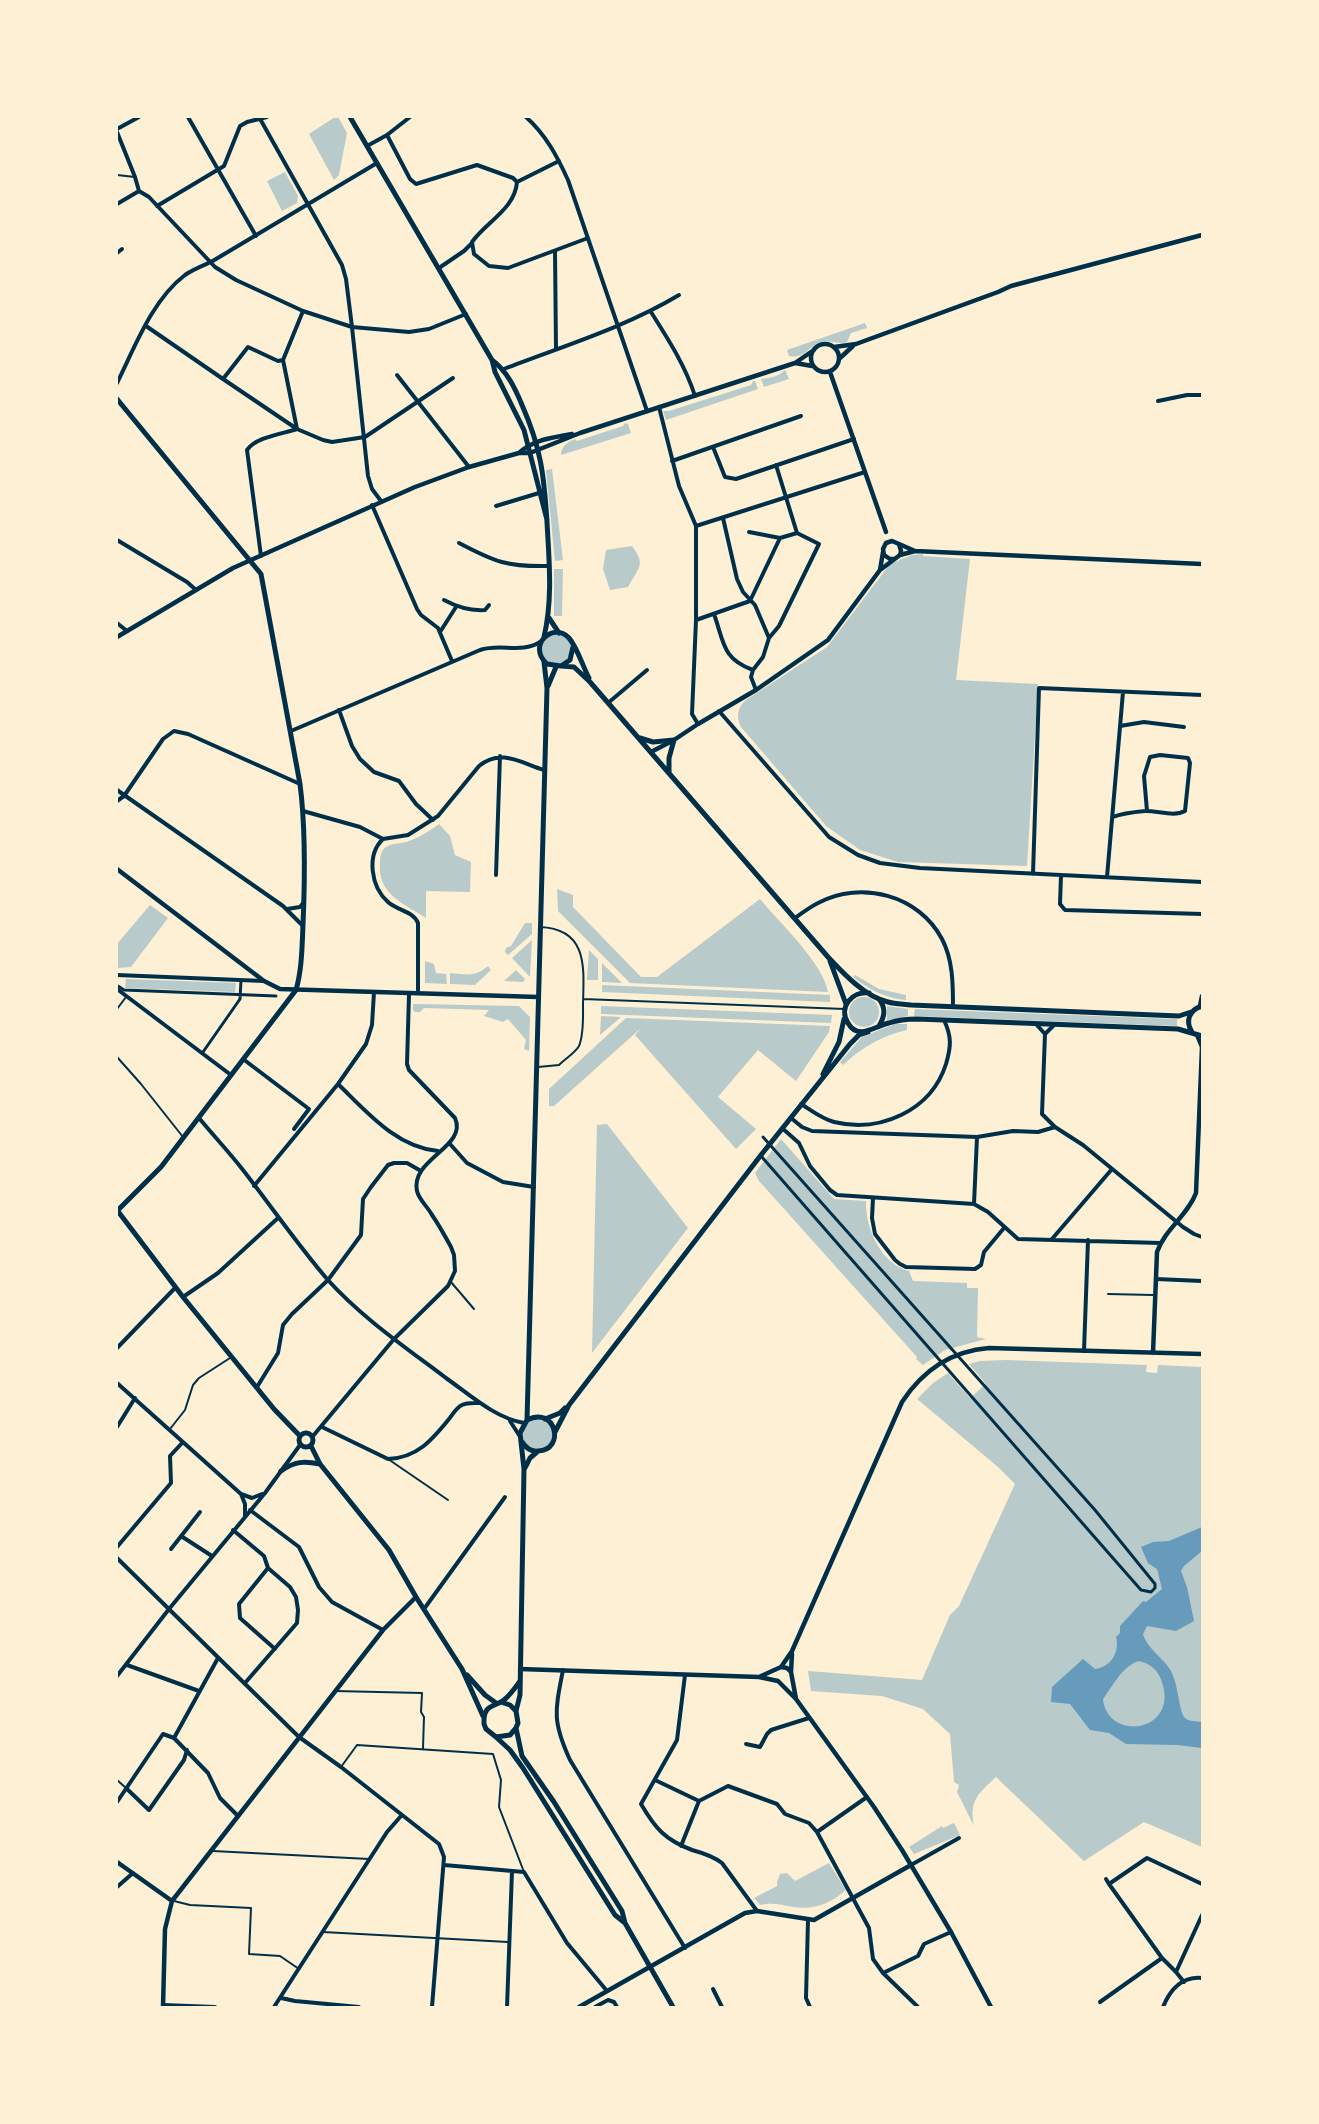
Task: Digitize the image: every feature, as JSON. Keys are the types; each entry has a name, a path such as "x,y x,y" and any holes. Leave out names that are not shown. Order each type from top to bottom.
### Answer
{"main road":[{"path":"350,117 492,360 495,372 524,430 547,520"},
{"path":"492,360 504,369 537,441 547,505 550,566 549,618 540,653 544,662 547,688 528,1402 525,1422 521,1428 524,1469 520,1695 516,1712 518,1722 516,1728 510,1735 496,1737"},
{"path":"117,399 261,574 300,784 303,811 304,902 300,976 296,990 161,1167 117,1211 175,1288 290,1428 300,1436"},
{"path":"549,618 560,633"},
{"path":"543,640 554,632 568,636 590,682"},
{"path":"547,688 558,666 570,660 573,647"},
{"path":"544,662 574,667 590,682 828,957 845,975 878,998 886,1002 911,1005 1179,1016 1201,1006"},
{"path":"638,738 648,741 675,741 669,758 669,773"},
{"path":"651,752 652,746 663,741"},
{"path":"816,1086 839,1042 846,1006 838,977 828,957"},
{"path":"846,1006 854,995 871,994"},
{"path":"878,998 882,1002 884,1014 879,1026"},
{"path":"1191,1012 1188,1020 1197,1035"},
{"path":"845,1016 850,1027 868,1032"},
{"path":"524,1469 530,1458 552,1444 555,1432 569,1405 782,1128 859,1035 899,1020 944,1020 1178,1029 1197,1035"},
{"path":"528,1402 537,1417"},
{"path":"545,1419 560,1413 569,1405"},
{"path":"525,1422 537,1417 545,1419 552,1424 555,1432"},
{"path":"305,1433 313,1436 314,1442 305,1448 300,1445 300,1436 305,1433"},
{"path":"521,1440 528,1449 538,1451"},
{"path":"311,1446 320,1464 389,1550 462,1669 486,1729 510,1750 523,1768 615,1915 626,1923"},
{"path":"281,1471 298,1462 320,1464"},
{"path":"462,1669 485,1695 499,1703 510,1705 516,1712"},
{"path":"483,1717 486,1711 513,1692 520,1681"},
{"path":"516,1728 522,1756 622,1911 626,1923 673,2007"}],"street":[{"path":"138,117 117,130 139,191 149,197 211,262 236,280 303,310 352,327 409,332 429,329 466,314"},
{"path":"188,117 256,236"},
{"path":"157,206 218,170 226,163 238,129 247,122 267,117"},
{"path":"367,146 387,135 410,117"},
{"path":"526,117 553,147 568,180 647,411"},
{"path":"259,118 342,265 352,327 368,476 372,489 381,501"},
{"path":"387,135 410,179 416,183 477,165 513,178 517,182"},
{"path":"517,182 559,161"},
{"path":"117,383 146,326 166,294 186,274 211,262 377,164"},
{"path":"439,268 464,251 479,231 506,207 516,192 517,182"},
{"path":"117,204 139,191"},
{"path":"117,637 250,561 381,501 469,467 519,453 530,453 580,433 795,363 817,347 826,344 834,347 856,344 1011,286 1202,237"},
{"path":"472,242 474,254 489,266 508,268 588,238"},
{"path":"117,253 122,249"},
{"path":"555,251 556,349"},
{"path":"504,369 618,327 651,312 679,295"},
{"path":"297,429 283,360 303,310"},
{"path":"651,312 671,342 695,396"},
{"path":"146,326 297,429 332,442 365,437 453,378"},
{"path":"795,363 808,364 822,372 830,372 856,344"},
{"path":"223,379 248,346 278,361 283,360"},
{"path":"834,347 840,359"},
{"path":"814,350 811,359 814,367"},
{"path":"830,372 886,532 880,570"},
{"path":"398,375 469,467"},
{"path":"1158,401 1187,395 1202,395"},
{"path":"659,407 679,486 696,526 696,620 692,714 698,724"},
{"path":"672,461 801,416"},
{"path":"261,556 247,450 252,444 297,429"},
{"path":"519,453 537,441 580,433"},
{"path":"713,447 725,477 736,479 854,439"},
{"path":"776,465 797,533"},
{"path":"696,526 865,472"},
{"path":"496,506 539,493"},
{"path":"372,505 417,609 440,632 452,661"},
{"path":"723,518 732,564 743,592 755,605 769,639"},
{"path":"749,532 780,538 797,533 819,543 779,626 769,639 763,657 753,670 751,677 756,690"},
{"path":"886,532 898,543 901,548 900,555"},
{"path":"696,620 750,601 780,538"},
{"path":"117,540 187,582 196,590"},
{"path":"884,546 889,542 915,550 1202,564"},
{"path":"459,543 493,561 504,564 550,566"},
{"path":"651,752 675,741 698,724 756,690 828,640 880,570 900,555 915,550"},
{"path":"883,552 886,558 894,559"},
{"path":"444,600 456,607 482,610 489,605"},
{"path":"440,632 456,607"},
{"path":"714,614 729,657 740,666 753,670"},
{"path":"117,623 127,631"},
{"path":"291,731 488,647 518,649 533,646 543,640"},
{"path":"608,703 647,670"},
{"path":"1033,874 1039,688 1202,695"},
{"path":"1107,877 1123,692"},
{"path":"339,710 352,746 360,759 374,772 399,781 416,804 433,820"},
{"path":"719,711 818,826 835,842 858,855 880,863 900,867 1202,882"},
{"path":"1120,726 1144,722 1184,727"},
{"path":"117,801 124,796 164,739 174,731 188,734 300,784"},
{"path":"1113,817 1124,813 1147,811 1179,814 1185,811 1190,763 1188,758 1160,755 1150,757 1144,776 1147,811"},
{"path":"303,811 360,827 383,839 408,835 433,820 487,759 500,756 544,770"},
{"path":"496,875 500,756"},
{"path":"117,790 287,909 303,926"},
{"path":"383,839 377,846 373,860 376,886 388,902 416,919 420,933 418,994"},
{"path":"117,869 264,981 280,989 538,998"},
{"path":"1061,875 1060,904 1065,910 1202,914"},
{"path":"795,918 819,903 842,895 882,894 905,903 923,915 942,938 950,963 953,1007"},
{"path":"287,909 300,907 304,902"},
{"path":"117,975 264,981"},
{"path":"202,1052 240,999 241,980"},
{"path":"118,988 276,996"},
{"path":"118,988 231,1075"},
{"path":"254,1186 338,1084 366,1044 370,1034 374,992"},
{"path":"313,1436 394,1339 451,1282 455,1271 454,1255 432,1213 419,1195 417,1185 422,1171 439,1151 450,1144 458,1130 455,1118 415,1077 407,1064 409,994"},
{"path":"1201,1006 1202,996"},
{"path":"801,1104 819,1116 834,1122 854,1124 888,1121 905,1114 931,1092 942,1075 950,1049 950,1034 944,1020"},
{"path":"1034,1023 1046,1034"},
{"path":"1055,1024 1046,1034 1042,1114 1055,1127 1083,1145 1177,1221 1202,1237"},
{"path":"1153,1353 1157,1252 1160,1243 1194,1198 1199,1179 1202,1047 1197,1035"},
{"path":"243,1059 309,1109 294,1129"},
{"path":"338,1084 375,1121 395,1135 417,1146 439,1151"},
{"path":"198,1118 328,1280 394,1339 481,1403 509,1420 525,1422"},
{"path":"791,1118 802,1127 812,1131 977,1137 1013,1131 1038,1132 1055,1127"},
{"path":"782,1128 799,1143 810,1166 833,1193 842,1196 974,1204 988,1212 1018,1239 1160,1243"},
{"path":"761,1155 1138,1586 1146,1592 1151,1592 1155,1584 1131,1553 763,1137"},
{"path":"974,1204 977,1137"},
{"path":"450,1144 467,1163 503,1182 534,1187"},
{"path":"257,1387 278,1353 283,1326 291,1314 328,1280 361,1235 363,1199 388,1166 394,1163 407,1163 422,1171"},
{"path":"1052,1239 1112,1169"},
{"path":"873,1198 872,1218 875,1234 895,1260 906,1267 975,1269 981,1265 984,1252 1004,1228"},
{"path":"183,1297 218,1273 278,1218"},
{"path":"1084,1351 1088,1240"},
{"path":"1155,1280 1202,1281"},
{"path":"117,1348 175,1288"},
{"path":"992,2007 951,1932 867,1797 796,1699 775,1676 792,1651 902,1402 919,1380 941,1362 957,1354 989,1348 1202,1354"},
{"path":"117,1383 241,1494 252,1498 265,1493"},
{"path":"117,1427 135,1398"},
{"path":"322,1426 388,1459 406,1457 418,1451 436,1434 457,1408 468,1403 481,1403"},
{"path":"509,1420 521,1440"},
{"path":"117,1547 171,1483 170,1456 183,1442"},
{"path":"118,1674 265,1493 300,1445"},
{"path":"241,1494 245,1504 244,1517"},
{"path":"424,1609 505,1497"},
{"path":"250,1510 299,1547 319,1587 332,1602 383,1630"},
{"path":"171,1549 200,1512"},
{"path":"233,1530 264,1556 268,1568 290,1587 296,1598 298,1610 297,1623 245,1683"},
{"path":"181,1536 212,1556"},
{"path":"117,1558 299,1737 439,1844 444,1857 444,1865 432,2007"},
{"path":"268,1568 239,1604 240,1618 275,1649"},
{"path":"215,2007 163,2006 165,1929 172,1901 383,1630 416,1597"},
{"path":"792,1651 791,1675 796,1699"},
{"path":"174,1737 218,1658"},
{"path":"127,1665 199,1691"},
{"path":"759,1677 787,1668 791,1675"},
{"path":"520,1669 759,1677 779,1682 788,1682 791,1675"},
{"path":"563,1670 555,1712 560,1738 570,1760 686,1948"},
{"path":"685,1675 677,1740 641,1804 660,1833 681,1846 715,1857 722,1863 757,1911"},
{"path":"747,1744 760,1747 771,1730 809,1718"},
{"path":"117,1802 163,1734 174,1737 187,1750 208,1773 220,1798 237,1815"},
{"path":"127,1789 150,1810 184,1760 187,1750"},
{"path":"655,1780 699,1801"},
{"path":"681,1846 699,1801 728,1786 777,1804 785,1814 809,1823 817,1832 854,1898 868,1928 873,1959 883,1973 918,2007"},
{"path":"817,1832 867,1797"},
{"path":"274,2007 369,1859 401,1816"},
{"path":"579,2007 745,1913 757,1911 808,1920 820,1917 959,1838"},
{"path":"1109,1884 1147,1858 1202,1884"},
{"path":"117,1862 172,1901"},
{"path":"444,1865 524,1872 567,1943 607,1991"},
{"path":"507,2007 512,1871"},
{"path":"117,1887 134,1872"},
{"path":"1106,1879 1162,1958 1184,1982"},
{"path":"1176,1972 1202,1915"},
{"path":"808,1920 806,1998 810,2007"},
{"path":"883,1973 918,1956 924,1944 951,1932"},
{"path":"1100,2002 1162,1958"},
{"path":"1163,2007 1175,1986 1194,1977 1202,1978"},
{"path":"713,1989 722,2007"},
{"path":"281,1998 359,2007"},
{"path":"595,2007 608,2000 614,2002 617,2007"}],"lane":[{"path":"117,175 135,177"},
{"path":"536,1067 556,1066 576,1049 581,1040 583,999 583,959 579,948 562,931 556,928 540,927"},
{"path":"117,1009 126,996"},
{"path":"583,999 846,1006"},
{"path":"117,1057 183,1137"},
{"path":"451,1282 474,1309"},
{"path":"1108,1294 1154,1295"},
{"path":"169,1430 185,1410 193,1385 199,1378 232,1356"},
{"path":"388,1459 448,1500"},
{"path":"335,1691 422,1693 423,1748"},
{"path":"340,1767 357,1745 493,1754 501,1780 499,1807 524,1872"},
{"path":"117,1780 127,1789"},
{"path":"210,1851 369,1859"},
{"path":"172,1901 189,1905 251,1908 249,1954 280,1956 299,1969"},
{"path":"323,1932 508,1942"}],"shaded area":[{"path":"338,117 347,133 339,175 334,180 309,134"},
{"path":"285,172 298,196 297,203 282,211 267,181"},
{"path":"865,323 867,328 851,333 847,342 822,342 802,355 789,356 787,350"},
{"path":"785,370 789,379 764,387 761,379 777,376"},
{"path":"753,381 758,389 666,420 663,411 751,385"},
{"path":"625,423 628,424 631,433 561,455 564,447 572,440 577,441 623,426"},
{"path":"552,469 563,560 555,561 546,470"},
{"path":"632,546 640,562 638,570 628,587 610,590 603,569 606,550"},
{"path":"923,554 923,556 970,559 956,680 1038,684 1027,866 898,862 860,850 826,826 739,723 739,709 746,700 827,647 890,564 912,555"},
{"path":"554,569 563,569 562,616 554,616"},
{"path":"554,632 570,639 572,656 556,667 541,658 541,642"},
{"path":"439,824 450,836 455,855 471,862 470,892 426,891 426,918 387,890 380,873 380,857 386,847 415,839"},
{"path":"557,889 573,895 573,907 641,977 657,977 760,899 818,968 828,992 630,983 558,911"},
{"path":"150,905 168,918 131,967 117,968 117,944"},
{"path":"525,923 532,923 532,934 508,955 505,952 506,948 511,946"},
{"path":"532,940 530,977 512,958"},
{"path":"589,950 598,959 598,980 587,980"},
{"path":"425,961 434,964 436,973 446,974 447,984 425,983"},
{"path":"602,963 622,983 602,982"},
{"path":"488,966 491,970 475,985 450,984 450,973 474,974"},
{"path":"516,970 525,979 523,982 504,981"},
{"path":"855,975 879,989 906,995 906,1000 878,993 853,977"},
{"path":"126,979 236,983 235,992 125,988"},
{"path":"602,985 830,995 830,1002 602,992"},
{"path":"864,997 875,1001 879,1012 875,1023 864,1027 853,1023 849,1012 853,1001"},
{"path":"413,1004 519,1006 530,1017 529,1051 524,1049 526,1040 508,1019 503,1022 484,1016 489,1010 424,1008 420,1012 415,1012"},
{"path":"601,1006 832,1015 831,1023 601,1014"},
{"path":"887,1006 908,1009 908,1016 887,1021"},
{"path":"915,1009 1177,1019 1177,1026 914,1016"},
{"path":"601,1016 621,1017 600,1035"},
{"path":"626,1018 830,1026 829,1032 796,1081 758,1050 718,1097 756,1129 736,1149 635,1035 641,1028 554,1106 549,1106 549,1089"},
{"path":"895,1024 907,1024 907,1030 873,1043 843,1065 840,1062 862,1037"},
{"path":"607,1124 688,1228 592,1353 597,1125"},
{"path":"781,1139 834,1199 866,1201 868,1222 877,1243 890,1261 909,1271 913,1281 967,1283 967,1288 978,1288 977,1337 986,1339 945,1350 923,1365 916,1359 917,1357 759,1181 755,1173"},
{"path":"980,1361 1147,1365 1146,1372 1157,1373 1158,1365 1202,1367 1202,1847 1144,1822 1084,1861 996,1777 976,1798 973,1810 974,1826 957,1792 959,1785 954,1782 950,1734 923,1709 882,1696 811,1691 808,1671 922,1680 950,1615 959,1606 1015,1484 917,1399 933,1383 948,1373 970,1398 986,1384 969,1364"},
{"path":"543,1417 554,1429 552,1444 538,1451 524,1445 521,1433 524,1423"},
{"path":"954,1823 960,1835 914,1854 909,1847 942,1826 943,1828"},
{"path":"829,1863 846,1890 828,1902 815,1907 801,1908 773,1904 760,1905 754,1898 777,1886 780,1874 787,1873 795,1881"}],"water":[{"path":"1202,1527 1202,1551 1181,1571 1194,1621 1176,1631 1147,1626 1143,1634 1148,1644 1171,1671 1184,1717 1190,1721 1202,1722 1202,1748 1126,1744 1109,1733 1090,1730 1070,1704 1051,1702 1052,1687 1083,1659 1095,1669 1106,1665 1113,1658 1120,1626 1143,1601 1146,1602 1162,1589 1157,1569 1148,1563 1141,1547 1153,1542 1169,1541","holes":["1139,1661 1154,1668 1162,1682 1165,1699 1161,1712 1152,1721 1140,1726 1128,1726 1116,1722 1107,1713 1103,1699 1128,1667"]}]}
